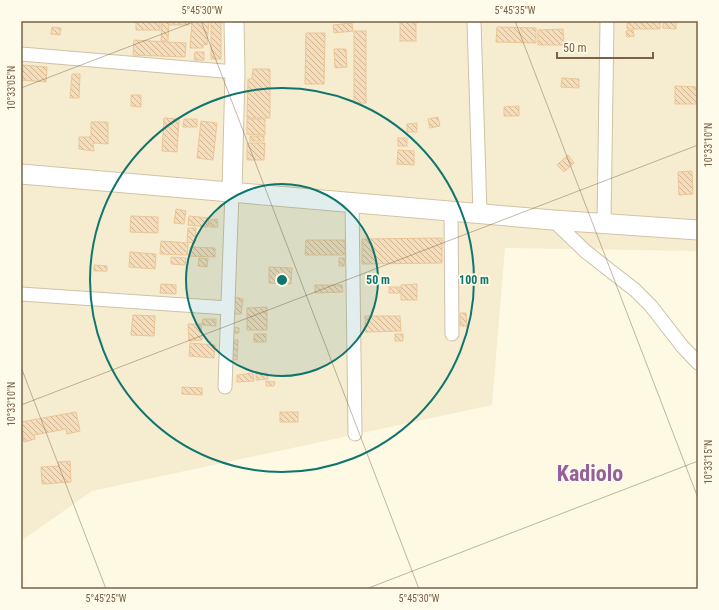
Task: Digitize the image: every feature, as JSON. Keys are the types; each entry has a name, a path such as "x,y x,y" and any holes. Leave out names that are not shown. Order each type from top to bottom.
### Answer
{"main road":[{"path":"232,192 235,72 234,21"},
{"path":"21,174 553,220 698,230"}],"street":[{"path":"474,21 480,213"},
{"path":"604,223 607,21"},
{"path":"21,54 235,72"},
{"path":"225,388 232,192"},
{"path":"352,202 355,434"},
{"path":"450,211 452,334"},
{"path":"553,220 585,251 635,290 652,306 682,346 698,363"},
{"path":"21,294 228,308"}],"shaded area":[{"path":"21,21 698,21 698,251 505,248 492,405 92,491 21,541"}],"building":[{"path":"136,21 160,21 160,30 136,30"},
{"path":"162,21 169,21 168,41 161,41"},
{"path":"170,21 189,21 189,25 170,25"},
{"path":"192,21 209,21 207,45 203,44 203,48 190,48"},
{"path":"400,21 416,21 416,41 400,41"},
{"path":"627,21 660,22 660,29 627,29"},
{"path":"663,21 676,21 676,29 663,28"},
{"path":"211,22 221,22 221,59 211,59"},
{"path":"352,23 353,31 334,33 333,25"},
{"path":"52,27 61,28 60,35 51,34"},
{"path":"497,27 536,28 536,43 496,42"},
{"path":"563,29 564,45 538,45 538,30"},
{"path":"633,30 634,36 627,37 626,31"},
{"path":"354,31 366,31 366,103 354,103"},
{"path":"306,33 325,33 324,84 305,84"},
{"path":"134,40 186,43 185,57 133,55"},
{"path":"334,49 346,49 347,67 335,68"},
{"path":"195,52 204,52 204,60 194,60"},
{"path":"22,65 47,67 46,82 21,80"},
{"path":"253,69 270,69 270,118 247,118 248,79 252,79"},
{"path":"72,74 80,74 79,98 70,98"},
{"path":"562,78 579,79 579,88 561,87"},
{"path":"675,86 698,87 698,104 675,104"},
{"path":"131,95 141,95 141,107 131,106"},
{"path":"519,106 519,116 504,116 504,107"},
{"path":"438,117 440,126 430,128 428,119"},
{"path":"164,118 179,119 177,152 162,151"},
{"path":"184,119 197,119 197,127 183,127"},
{"path":"247,119 265,119 265,135 247,134"},
{"path":"201,121 217,123 213,160 197,158"},
{"path":"91,122 108,122 108,144 93,143 94,151 79,149 79,137 91,137"},
{"path":"417,123 417,132 407,132 407,124"},
{"path":"250,136 264,136 264,141 250,141"},
{"path":"398,138 407,138 407,146 398,146"},
{"path":"247,143 265,143 264,160 247,160"},
{"path":"398,150 414,151 414,165 397,164"},
{"path":"568,155 574,163 564,172 557,165"},
{"path":"692,171 693,194 679,195 678,172"},
{"path":"176,209 186,211 184,224 174,223"},
{"path":"131,216 158,217 158,233 130,232"},
{"path":"189,216 209,218 208,227 188,225"},
{"path":"217,219 218,227 210,227 210,220"},
{"path":"188,228 196,228 195,243 187,242"},
{"path":"442,238 442,263 362,264 362,239"},
{"path":"306,240 345,240 345,255 305,255"},
{"path":"161,241 188,243 187,255 160,254"},
{"path":"190,247 215,248 215,257 190,256"},
{"path":"130,252 156,254 155,269 129,267"},
{"path":"171,257 186,258 185,265 171,264"},
{"path":"199,258 208,259 207,267 198,266"},
{"path":"339,258 345,258 344,266 339,266"},
{"path":"94,265 107,266 107,271 94,271"},
{"path":"269,267 292,268 291,284 269,283"},
{"path":"468,277 488,277 488,284 468,284"},
{"path":"161,284 176,285 176,294 160,293"},
{"path":"417,284 417,300 401,300 401,285"},
{"path":"315,285 342,285 343,292 315,293"},
{"path":"389,287 400,287 400,293 389,293"},
{"path":"235,297 243,299 241,314 233,314"},
{"path":"267,307 267,330 247,330 247,308"},
{"path":"460,313 466,313 467,326 460,326"},
{"path":"133,315 155,316 154,336 131,335"},
{"path":"365,316 400,316 401,331 365,332"},
{"path":"203,319 216,319 216,326 202,325"},
{"path":"188,324 201,324 202,340 189,341"},
{"path":"232,327 239,328 239,333 232,333"},
{"path":"254,334 266,334 266,342 254,342"},
{"path":"395,334 403,334 403,341 395,341"},
{"path":"231,340 238,340 237,360 229,359"},
{"path":"190,343 215,345 214,358 189,356"},
{"path":"253,373 254,381 237,382 237,375"},
{"path":"267,373 268,379 256,380 256,374"},
{"path":"266,381 275,382 274,386 266,386"},
{"path":"182,387 202,388 202,395 182,394"},
{"path":"76,412 80,431 67,434 66,429 34,435 35,439 24,442 21,422"},
{"path":"280,412 298,412 298,422 280,422"},
{"path":"70,461 71,482 42,484 41,467 59,466 58,462"}],"district":[{"name":"Kadiolo","path":"590,473"}]}
